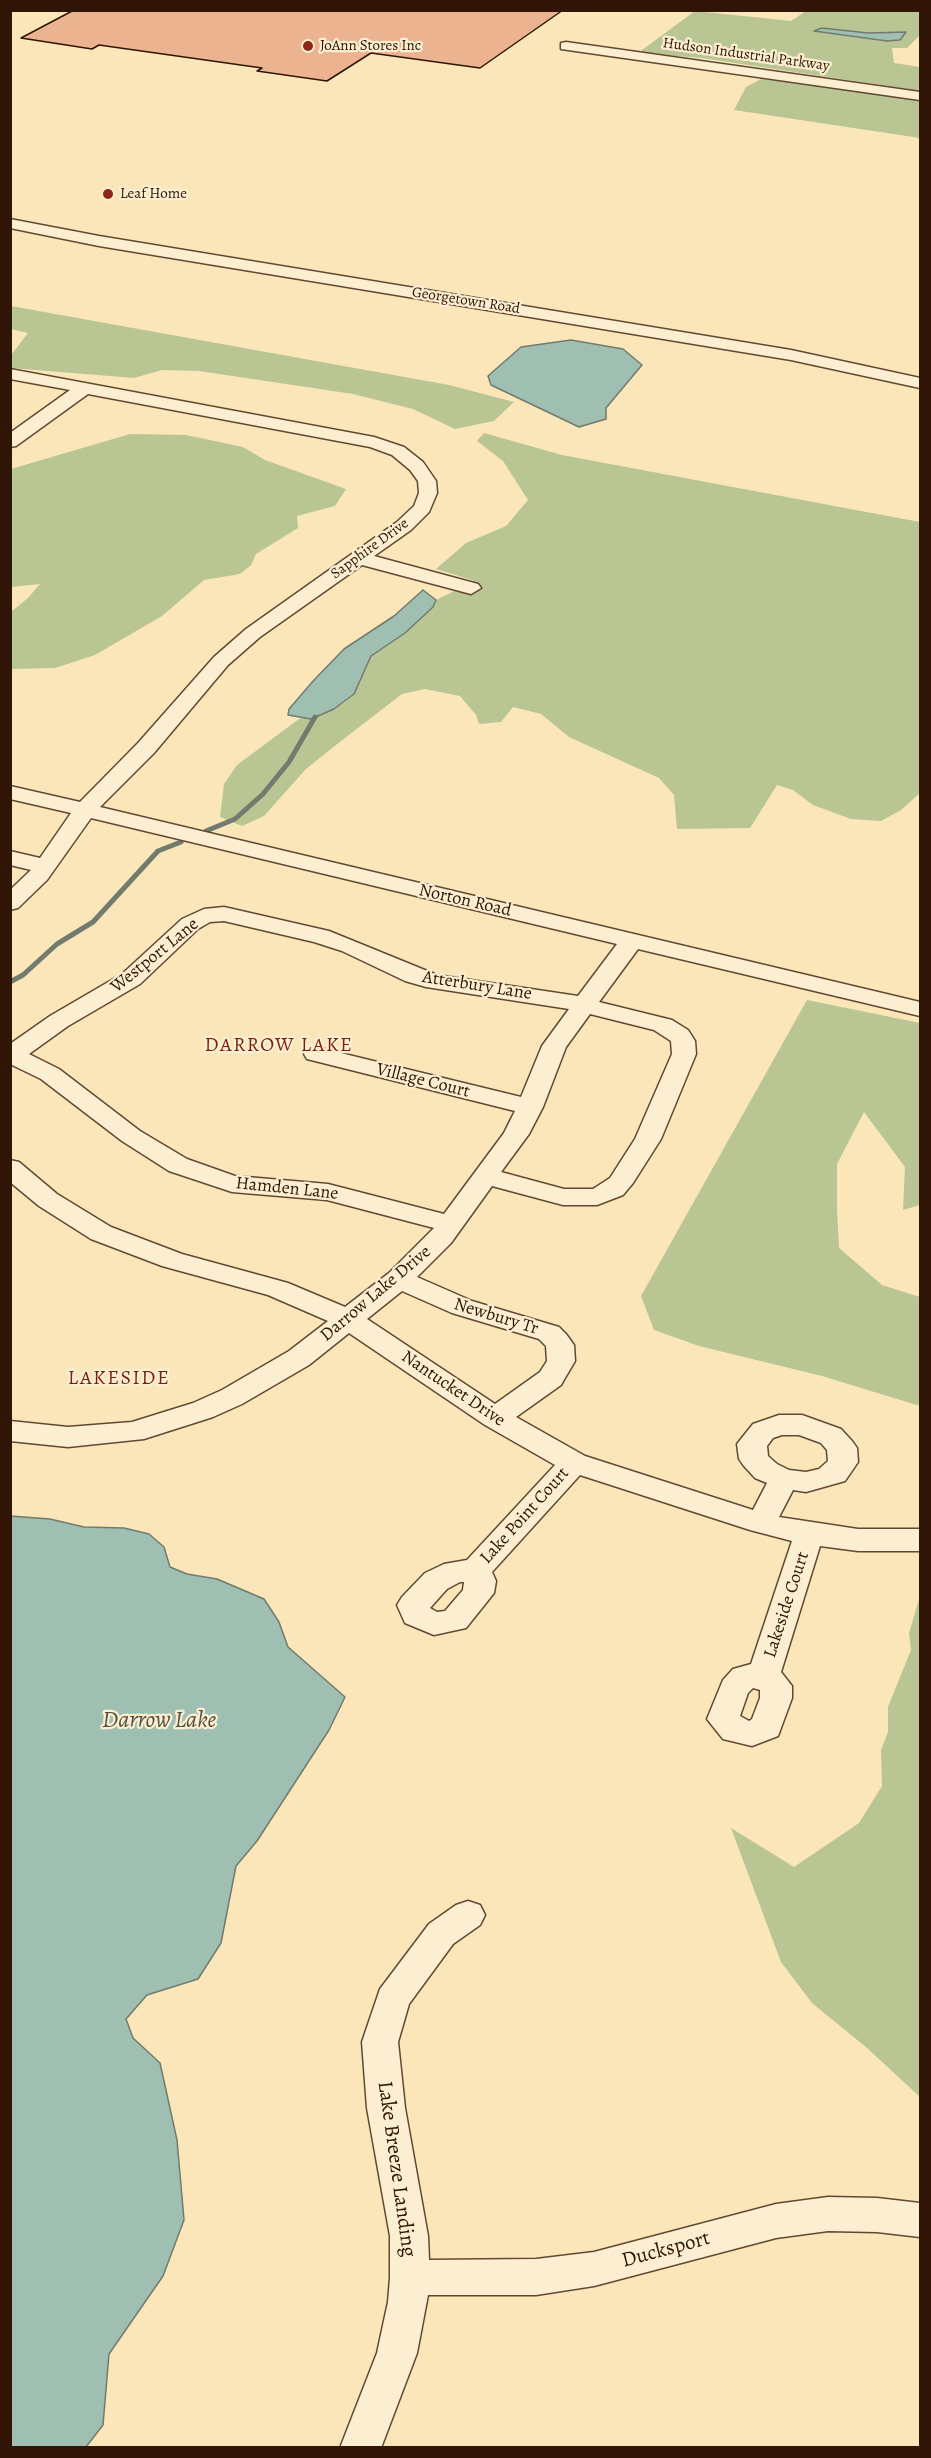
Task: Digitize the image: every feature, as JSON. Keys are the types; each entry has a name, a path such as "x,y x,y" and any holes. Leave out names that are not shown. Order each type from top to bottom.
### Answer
{"street":[{"name":"Hudson Industrial Parkway","path":"566,46 921,96"},
{"name":"Georgetown Road","path":"10,223 99,241 791,355 921,383"},
{"name":"Sapphire Drive","path":"10,374 374,442 398,452 417,466 424,475 428,493 425,502 404,526 253,633 220,661 146,748 85,810 45,866 10,903"},
{"path":"10,442 86,388"},
{"path":"358,558 471,588"},
{"name":"Norton Road","path":"10,792 921,1009"},
{"path":"10,858 45,866"},
{"name":"Westport Lane","path":"11,1055 59,1021 131,979 197,920 215,914 244,917"},
{"name":"Atterbury Lane","path":"244,917 350,946 414,976 435,982 526,994 583,1005 663,1025 679,1035 683,1041 684,1054 648,1139 614,1189 597,1197 575,1198 485,1176"},
{"name":"Darrow Lake Drive","path":"10,1431 68,1437 134,1432 192,1414 232,1397 298,1358 399,1279 422,1258 451,1224 516,1134 530,1107 549,1056 583,1005 632,940"},
{"name":"Village Court","path":"316,1054 530,1107"},
{"name":"Hamden Lane","path":"11,1055 50,1074 162,1157 214,1179 248,1187 328,1192 451,1224"},
{"name":"Nantucket Drive","path":"10,1168 48,1200 101,1233 172,1260 278,1289 348,1319 495,1418 574,1463 761,1523 809,1534 858,1540 921,1540"},
{"name":"Newbury Tr","path":"399,1279 462,1307 549,1333 556,1340 560,1346 561,1361 550,1378 495,1418"},
{"name":"Lake Point Court","path":"476,1570 574,1463"},
{"path":"761,1523 784,1479"},
{"name":"Lakeside Court","path":"764,1675 809,1534"},
{"name":"Lake Breeze Landing","path":"360,2448 397,2353 408,2302 410,2278 409,2236 386,2108 380,2042 393,1999 441,1934 468,1915"},
{"name":"Ducksport","path":"410,2278 536,2277 594,2269 776,2221 828,2214 877,2215 921,2220"}],"green space":[{"path":"695,11 791,21 806,11 920,11 920,35 907,48 892,48 894,63 920,67 920,91 702,58 638,53"},
{"path":"761,79 920,98 920,138 734,110 746,87"},
{"path":"11,306 449,385 514,402 494,421 455,429 413,409 353,394 199,371 162,370 134,378 11,368 11,355 28,333 11,329"},
{"path":"484,433 562,455 920,522 920,793 901,810 881,821 851,819 813,805 793,790 777,785 750,828 677,829 674,795 659,778 569,737 541,714 513,707 501,722 479,724 476,715 460,696 425,689 402,694 341,741 306,769 264,816 242,826 220,817 224,784 237,765 299,719 324,714 345,702 354,694 371,656 433,607 436,600 475,581 436,569 466,543 506,526 528,500 503,461 477,441"},
{"path":"130,434 186,435 243,447 265,460 346,489 335,506 297,516 298,528 256,554 251,565 240,574 204,580 162,616 95,655 55,668 11,669 11,612 40,584 11,587 11,469"},
{"path":"807,1000 920,1023 920,1205 903,1210 905,1167 864,1112 837,1164 837,1211 839,1248 882,1285 920,1297 920,1406 822,1376 699,1346 654,1330 641,1296"},
{"path":"920,1596 919,2096 867,2048 812,2003 781,1962 731,1828 794,1867 859,1823 882,1786 881,1750 888,1732 888,1707 911,1650 909,1633"}],"water":[{"path":"822,28 868,33 906,32 900,40 887,41 814,31"},
{"path":"571,340 623,349 642,365 606,408 606,419 579,427 491,385 488,376 521,347"},
{"path":"423,590 436,600 433,607 405,633 371,656 354,694 334,709 311,719 288,715 289,709 344,649 394,616"},
{"name":"Darrow Lake","path":"10,1516 50,1519 84,1527 124,1528 149,1534 164,1547 170,1567 187,1574 217,1579 264,1599 279,1622 288,1647 345,1697 329,1730 257,1841 236,1866 221,1943 198,1979 147,1995 126,2019 133,2038 160,2063 177,2140 184,2220 163,2276 109,2354 103,2425 86,2447 11,2447"}],"building":[{"name":"JoAnn Stores Inc","path":"74,10 563,10 480,68 371,53 327,81 257,71 262,68 99,45 92,49 21,38"}],"waterway":[{"path":"206,831 235,819 263,794 289,762 315,717"},
{"path":"10,982 23,975 57,944 93,922 158,851 181,842"}],"place":[{"name":"JoAnn Stores Inc","path":"308,46"},
{"name":"Leaf Home","path":"108,194"}],"district":[{"name":"DARROW LAKE","path":"279,1046"},
{"name":"LAKESIDE","path":"119,1379"}]}
